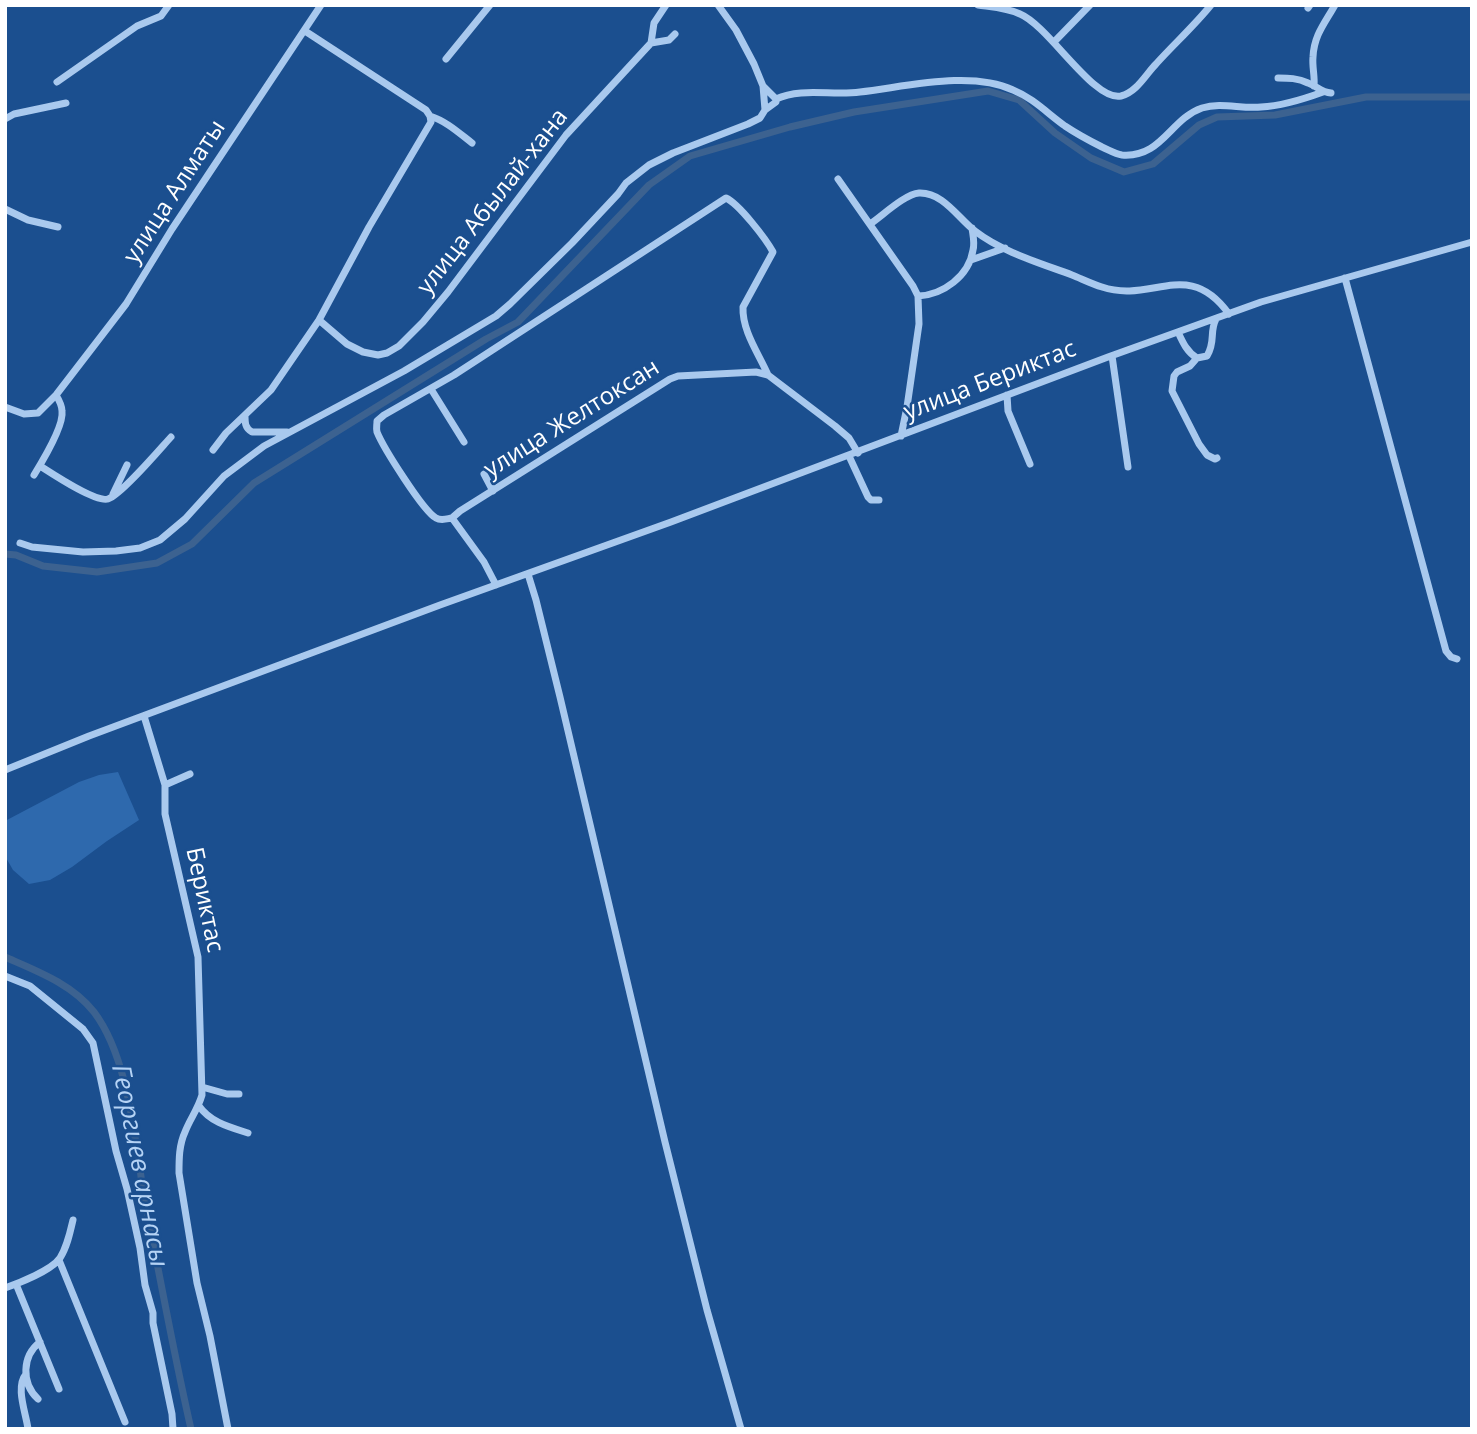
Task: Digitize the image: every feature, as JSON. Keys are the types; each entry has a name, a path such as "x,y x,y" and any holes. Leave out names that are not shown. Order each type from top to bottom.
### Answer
{"street":[{"path":"57,82 137,26 161,16 169,5"},
{"name":"улица Алматы","path":"5,407 24,414 38,414 56,395 126,304 172,229 321,5"},
{"path":"446,59 489,5"},
{"name":"улица Абылай-хана","path":"319,320 347,344 363,352 378,355 399,345 448,292 566,135 652,43 654,23 666,5"},
{"path":"718,5 742,42 763,86 765,110"},
{"path":"978,5 1021,14 1054,42 1095,86 1113,96 1130,93 1211,5"},
{"path":"1054,42 1090,5"},
{"path":"1314,86 1314,47 1323,23 1335,5"},
{"path":"213,450 226,433 271,390 319,320 369,227 431,122 426,110 304,31"},
{"path":"652,43 668,40 675,34"},
{"path":"20,543 32,547 83,552 140,548 160,540 185,519 224,477 258,451 404,371 496,316 540,276 626,183 649,165 760,118 776,99 796,93 859,93 887,87 954,81 993,84 1015,90 1089,141 1117,154 1129,155 1140,154 1153,147 1186,117 1202,108 1261,107 1327,93 1296,79 1278,78"},
{"path":"763,86 776,99"},
{"path":"5,119 14,114 66,103"},
{"path":"430,116 437,118 472,143"},
{"path":"838,179 918,296 919,324 901,436"},
{"path":"870,224 909,195 929,194 941,200 986,239 1103,288 1124,291 1179,284 1193,285 1216,299 1228,314"},
{"path":"496,585 484,562 452,518 440,520 433,517 425,507 376,429 377,421 574,299 726,198 774,252 743,307 745,326 768,375 849,438 858,453"},
{"path":"5,209 28,220 58,227"},
{"path":"918,296 938,293 952,285 962,274 971,260 974,241 972,228"},
{"name":"улица Бериктас","path":"5,770 67,744 1261,302 1472,242"},
{"path":"971,260 1005,248"},
{"path":"1345,278 1446,651 1457,659"},
{"path":"1216,319 1207,356 1197,358 1190,366 1177,372 1172,391 1199,444 1207,455 1217,458"},
{"path":"1178,332 1190,354 1197,358"},
{"path":"1112,356 1128,467"},
{"name":"улица Желтоксан","path":"452,518 670,379 687,375 756,372 768,375"},
{"path":"431,389 464,442"},
{"path":"34,475 60,424 63,413 56,395"},
{"path":"1007,395 1008,411 1030,464"},
{"path":"245,415 245,424 252,432 291,431"},
{"path":"40,466 78,489 101,499 109,499 120,491 171,437"},
{"path":"849,456 868,497 879,500"},
{"path":"109,499 127,465"},
{"path":"484,474 493,491"},
{"path":"528,574 701,1285 741,1429"},
{"name":"Бериктас","path":"144,716 165,785 165,814 198,957 202,1091 199,1106 181,1143 179,1173 197,1283 228,1429"},
{"path":"165,785 190,774"},
{"path":"5,976 30,986 83,1029 93,1043 116,1151 141,1248 145,1285 153,1313 173,1429"},
{"path":"202,1091 239,1094"},
{"path":"199,1106 204,1114 223,1125 248,1133"},
{"path":"5,1288 59,1260 68,1241 73,1220"},
{"path":"59,1260 125,1422"},
{"path":"16,1284 59,1389"},
{"path":"38,1399 29,1387 25,1366 29,1354 40,1342"},
{"path":"26,1374 21,1388 28,1429"}],"shaded area":[{"path":"118,772 139,820 50,880 29,884 13,870 5,856 5,821 79,782"}],"waterway":[{"path":"5,554 16,555 43,566 97,572 157,563 192,544 254,483 486,339 518,322 649,185 690,156 854,112 988,91 1019,100 1055,133 1091,158 1124,172 1153,164 1199,125 1217,117 1275,115 1366,97 1472,97"},
{"name":"Георгиев арнасы","path":"5,957 53,979 85,1002 94,1012 115,1051 133,1121 154,1249 191,1429"}]}
